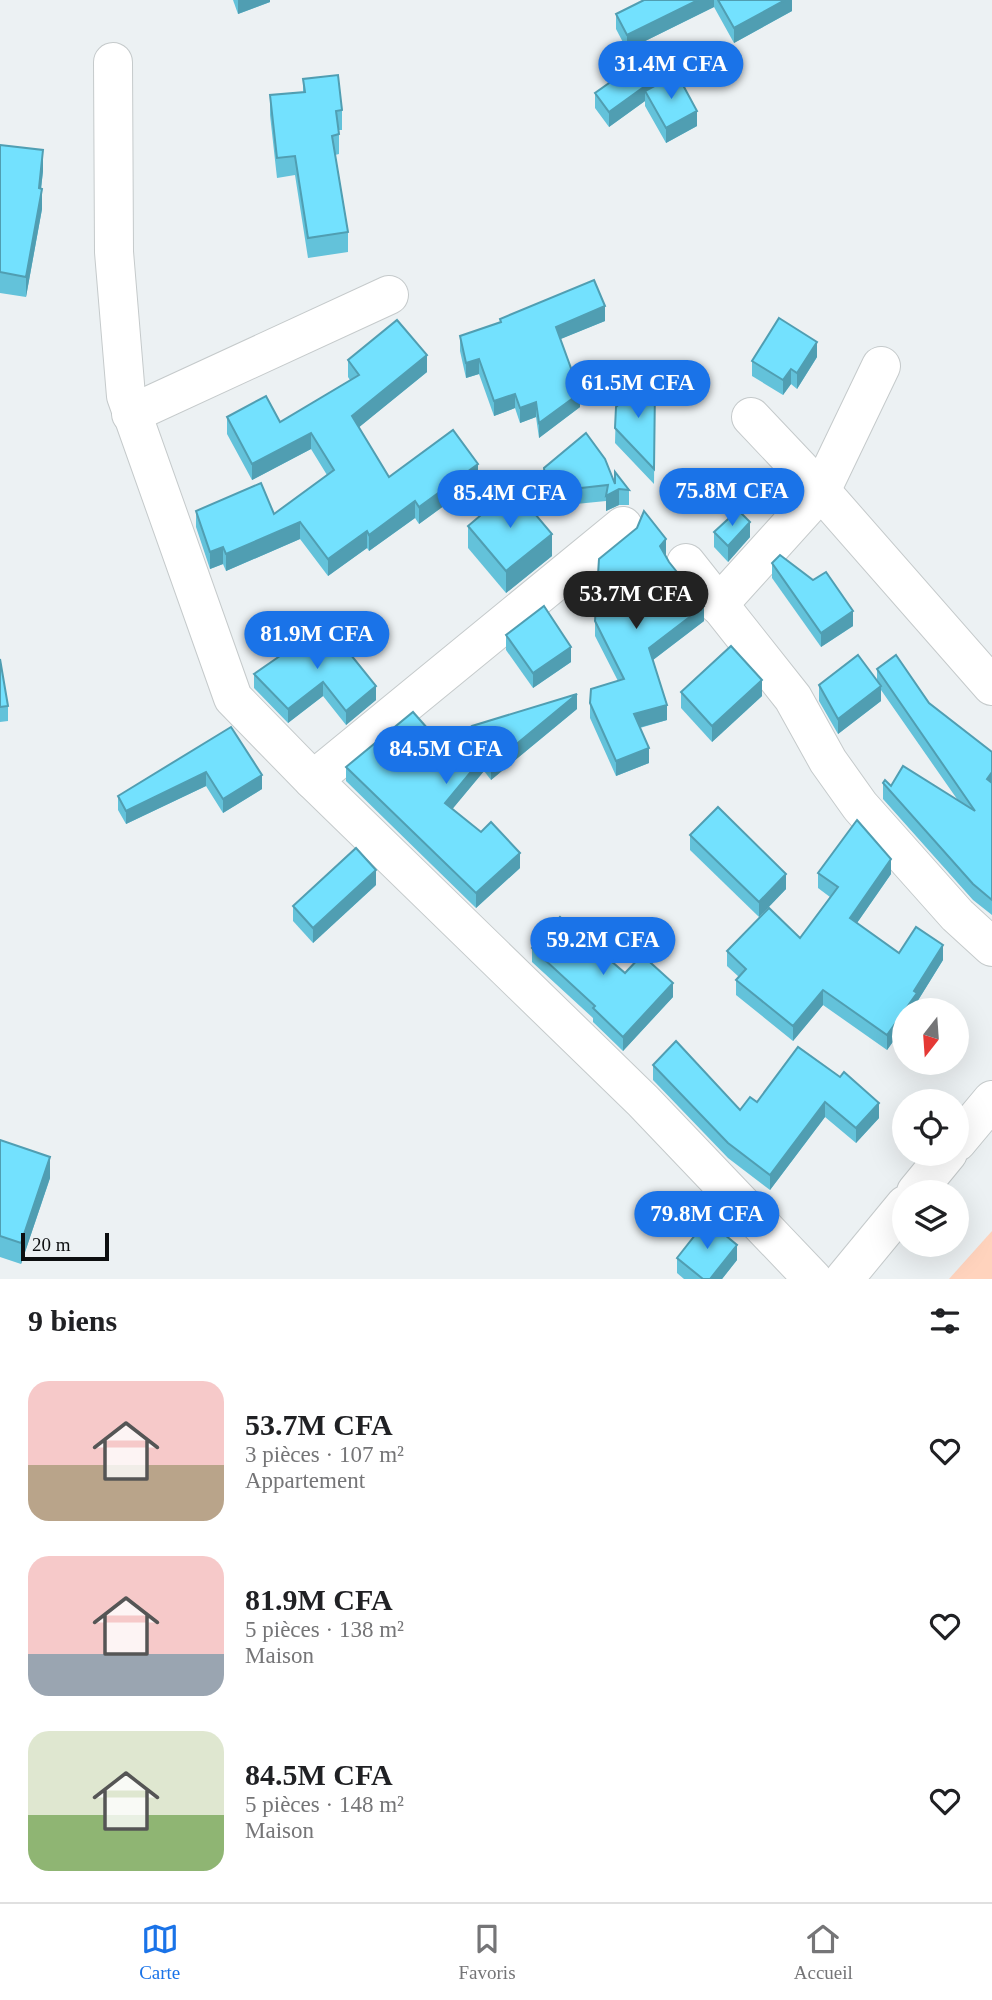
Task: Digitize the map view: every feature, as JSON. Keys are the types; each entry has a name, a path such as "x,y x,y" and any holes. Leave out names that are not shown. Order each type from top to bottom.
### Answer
{"street":[{"path":"113,62 114,252 126,396 233,698 313,780 643,1101 813,1279"},
{"path":"131,414 389,295"},
{"path":"718,605 821,491 881,366"},
{"path":"751,417 821,491 992,686"},
{"path":"313,780 623,526"},
{"path":"686,563 793,698 813,729 828,761 860,806 957,915 992,947"},
{"path":"969,1128 992,1100"},
{"path":"926,1180 937,1166"},
{"path":"844,1279 892,1221"}],"shaded area":[{"path":"992,1231 992,1279 949,1279"}],"building":[{"path":"644,0 698,0 627,35 616,14"},
{"path":"718,0 785,0 734,28"},
{"path":"639,62 652,81 609,112 595,93"},
{"path":"677,74 697,111 666,128 645,91"},
{"path":"338,75 342,110 336,111 339,134 332,136 348,232 308,238 295,156 277,158 270,95 305,92 303,79"},
{"path":"0,145 43,150 39,188 42,189 26,277 0,272"},
{"path":"594,280 605,306 556,327 580,393 539,423 536,402 520,408 515,394 494,401 479,359 466,363 460,336 501,322 500,319"},
{"path":"779,318 817,342 797,373 791,369 783,380 752,361"},
{"path":"397,320 427,355 352,416 389,477 453,430 478,464 419,507 415,501 369,535 367,531 328,559 300,522 226,554 223,547 210,552 196,511 261,483 274,514 334,470 311,433 252,464 227,417 266,396 280,422 359,375 348,360"},
{"path":"619,387 655,387 654,469 615,428 616,407 627,397"},
{"path":"586,433 605,459 615,484 615,472 629,490 619,489 606,496 608,485 546,492 544,468"},
{"path":"513,488 552,534 506,571 468,526"},
{"path":"738,510 750,522 728,546 714,532"},
{"path":"644,511 666,539 660,546 669,562 704,606 649,648 667,705 634,714 649,748 616,761 590,703 591,689 624,679 595,621 599,559 637,528"},
{"path":"780,555 813,580 826,572 853,611 821,633 772,563"},
{"path":"544,606 571,647 533,673 506,635"},
{"path":"326,624 376,686 346,711 323,682 288,709 254,674"},
{"path":"731,646 762,680 712,726 681,692"},
{"path":"858,655 881,686 838,719 819,685"},
{"path":"896,655 929,703 992,752 992,772 987,779 992,783 992,900 973,884 883,783 885,780 891,786 903,766 975,811 877,669"},
{"path":"0,659 8,706 0,707"},
{"path":"577,694 491,765 484,756 445,803 481,832 491,822 520,853 476,893 346,767 413,712 435,737 451,732 456,738 472,726"},
{"path":"231,727 262,775 223,799 206,772 126,811 118,796"},
{"path":"718,807 786,874 759,902 690,835"},
{"path":"857,820 891,859 850,918 899,953 916,927 943,945 914,991 917,993 913,998 892,998 892,1028 887,1035 823,990 793,1026 736,980 746,969 727,951 769,908 800,938 838,887 818,873"},
{"path":"356,848 376,870 313,928 293,906"},
{"path":"560,917 625,973 642,955 673,983 623,1037 593,1008 595,1006 532,948"},
{"path":"676,1041 740,1110 750,1097 757,1102 798,1047 840,1077 844,1072 879,1103 856,1128 825,1102 770,1175 728,1143 653,1065"},
{"path":"0,1140 50,1157 21,1243 0,1236"},
{"path":"707,1220 737,1245 710,1279 703,1279 677,1258"}]}
